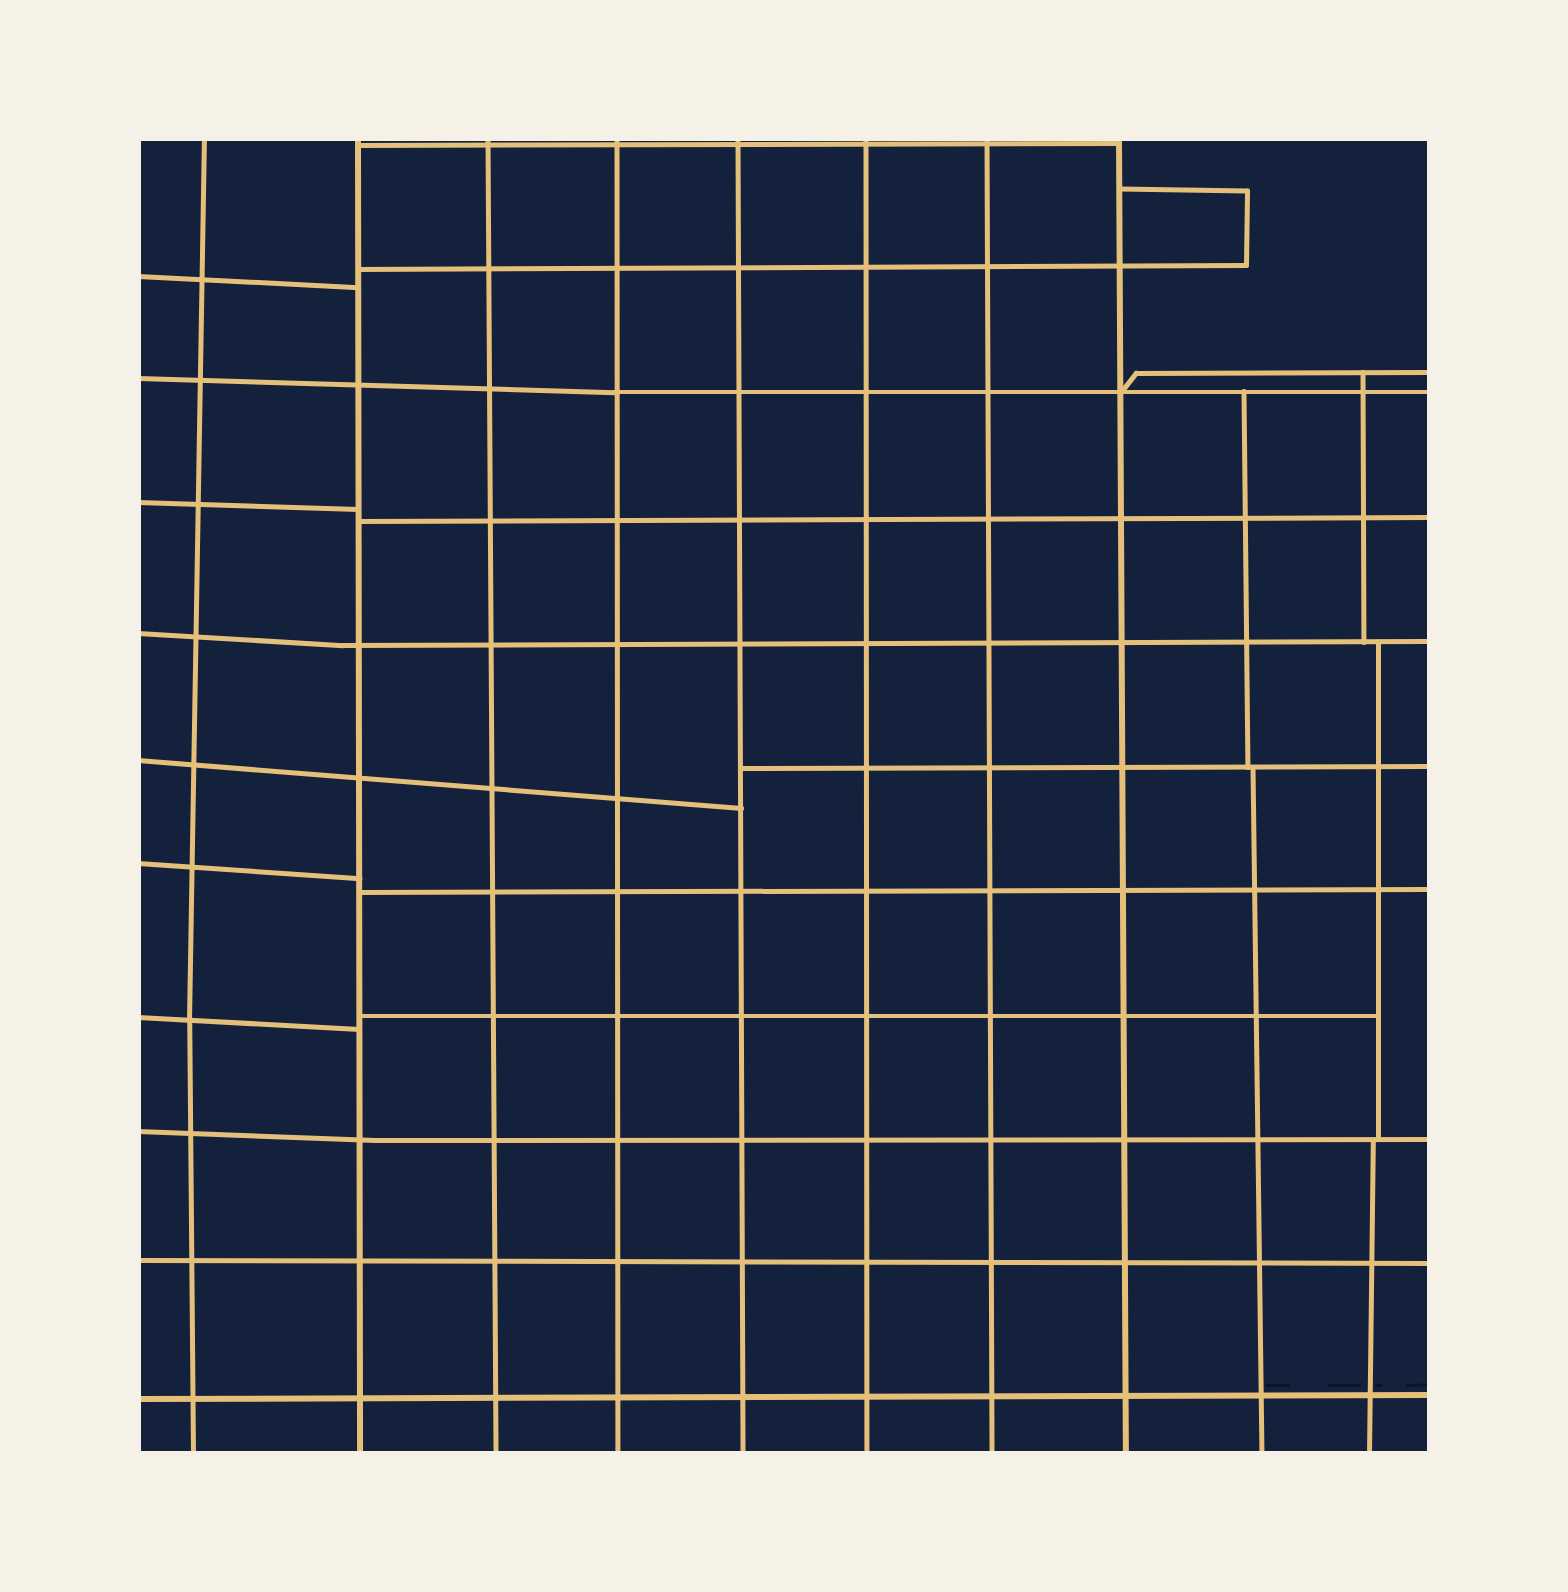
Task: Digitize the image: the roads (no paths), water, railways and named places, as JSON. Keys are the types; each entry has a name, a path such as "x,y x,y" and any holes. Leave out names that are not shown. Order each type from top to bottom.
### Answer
{"main road":[{"path":"1119,140 1126,1454"},
{"path":"358,142 360,1454"},
{"path":"138,1399 1430,1395"}],"street":[{"path":"193,1454 189,1021 204,138"},
{"path":"987,139 992,1454"},
{"path":"738,140 743,1454"},
{"path":"866,140 867,1454"},
{"path":"358,142 1119,140"},
{"path":"488,141 496,1454"},
{"path":"617,141 612,267 618,1454"},
{"path":"358,269 1246,265 1247,191 1120,188"},
{"path":"138,276 358,287"},
{"path":"1120,392 1136,373 1430,371"},
{"path":"1250,372 1247,642 1258,889 1262,1454"},
{"path":"1363,372 1364,642"},
{"path":"138,378 489,391 1430,392"},
{"path":"138,502 358,509"},
{"path":"358,521 1430,517"},
{"path":"138,633 358,644 1430,641"},
{"path":"1369,1454 1378,642"},
{"path":"138,760 741,808"},
{"path":"740,768 1430,766"},
{"path":"138,863 359,878"},
{"path":"359,892 1430,889"},
{"path":"359,1016 1377,1016"},
{"path":"138,1017 359,1029"},
{"path":"138,1131 493,1141 1430,1139"},
{"path":"138,1260 1430,1263"}],"waterway":[{"path":"1406,1385 1430,1384"},
{"path":"1266,1385 1288,1385"},
{"path":"1328,1385 1359,1385"},
{"path":"1376,1385 1381,1385"}]}
